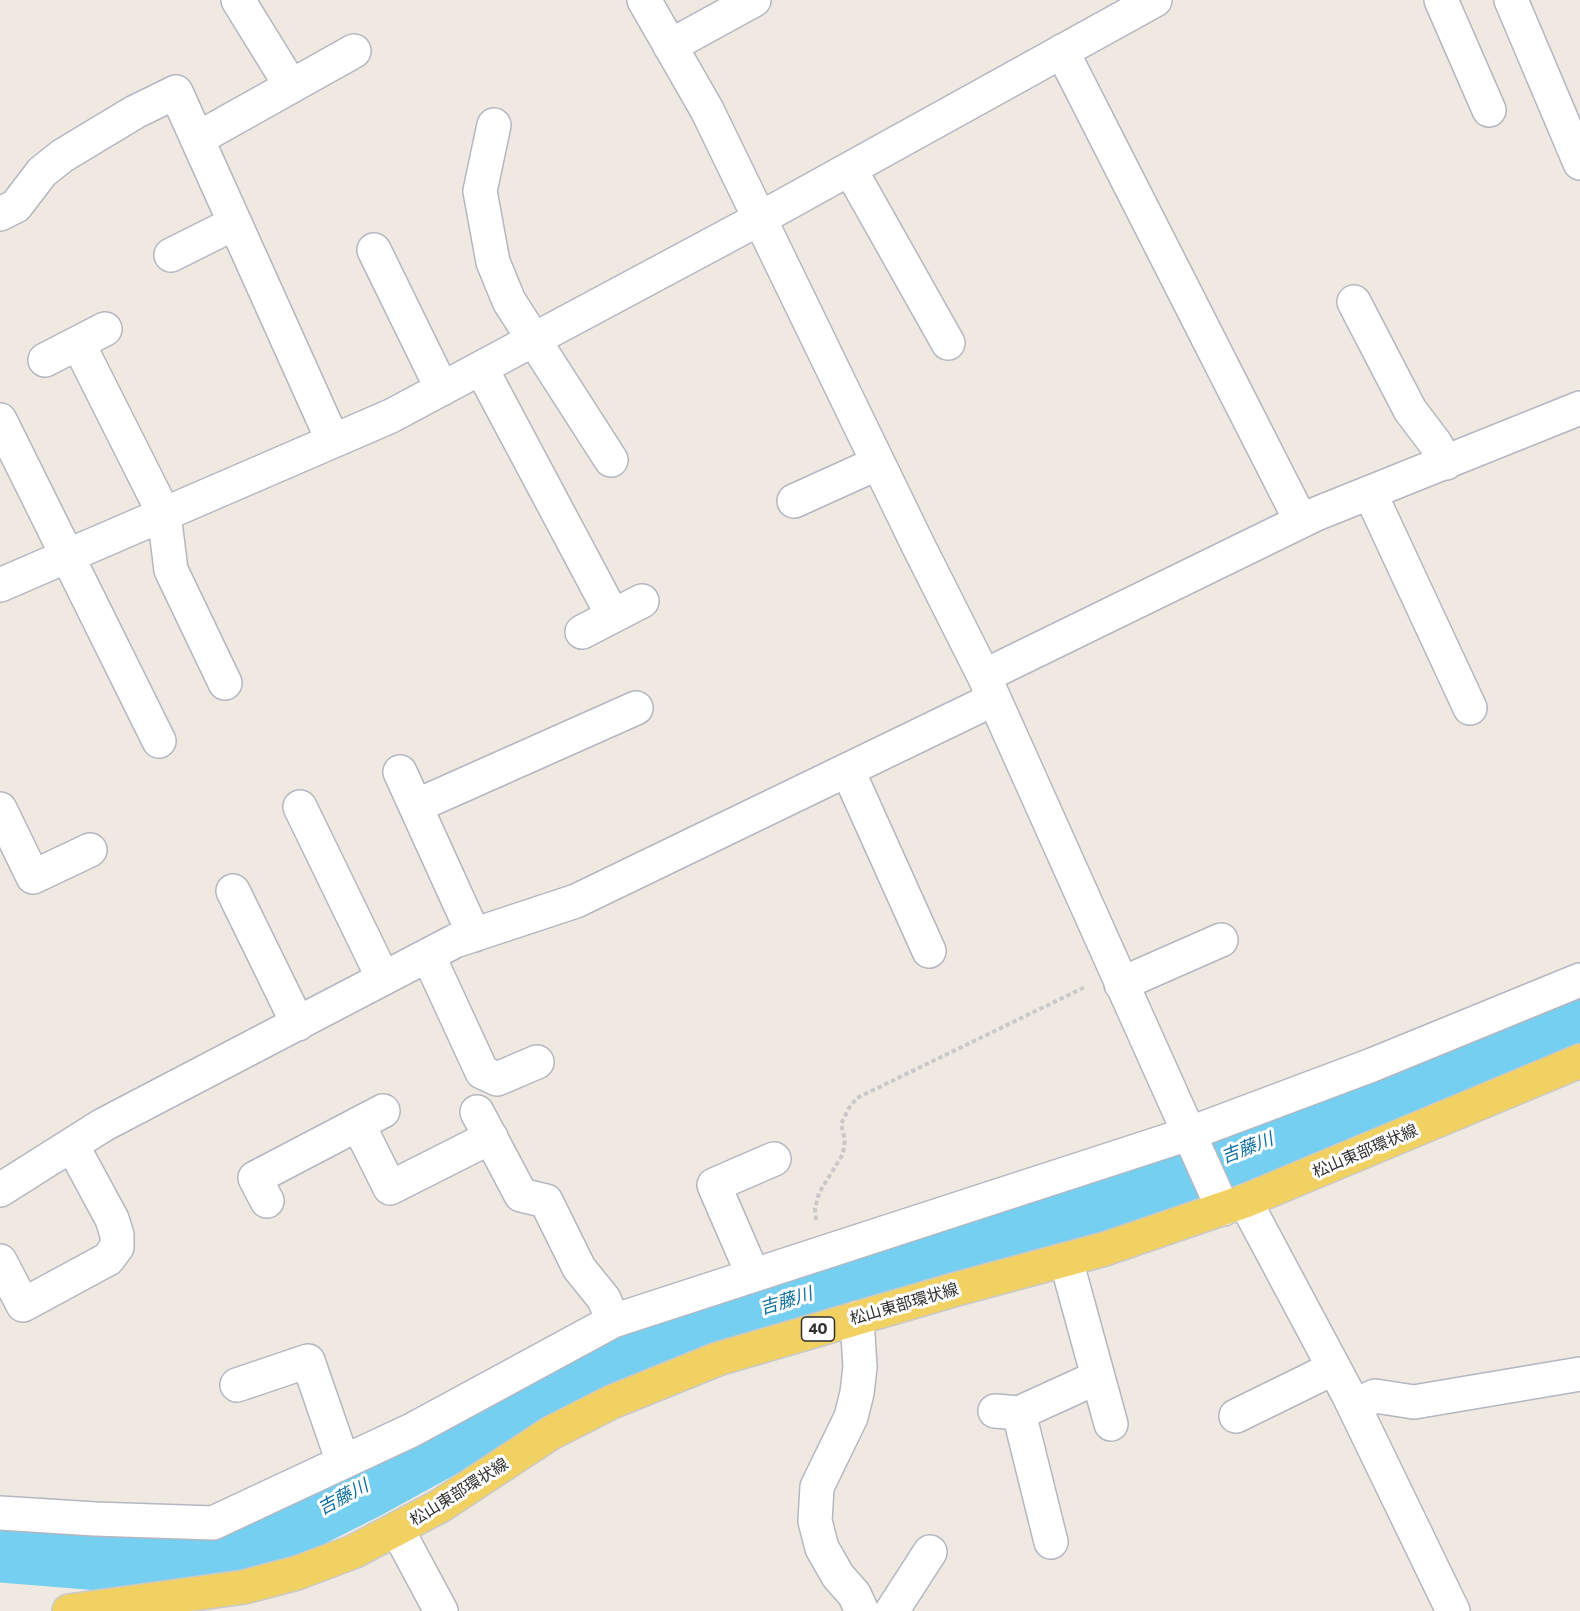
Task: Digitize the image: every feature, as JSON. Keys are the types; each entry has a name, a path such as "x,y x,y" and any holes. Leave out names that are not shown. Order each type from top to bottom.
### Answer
{"main road":[{"name":"松山東部環状線","path":"69,1611 193,1603 297,1573 353,1552 440,1506 551,1433 612,1402 718,1359 1105,1249 1580,1061"}],"street":[{"path":"238,0 291,86"},
{"path":"644,0 707,110 989,688 1191,1141 1334,1368 1453,1611"},
{"path":"670,46 754,0"},
{"path":"0,585 391,416 759,219 1155,0"},
{"path":"1441,0 1489,110"},
{"path":"1511,0 1580,163"},
{"path":"197,139 354,51"},
{"path":"1062,51 1301,521"},
{"path":"0,214 16,206 42,172 62,156 135,112 176,92 333,441"},
{"path":"494,125 480,191 493,262 509,301 611,460"},
{"path":"850,169 948,342"},
{"path":"171,255 235,223"},
{"path":"374,250 442,389"},
{"path":"1354,302 1410,411 1435,443 1446,463"},
{"path":"45,360 91,336 164,514 171,570 225,683"},
{"path":"481,368 613,616"},
{"path":"0,1190 103,1125 455,941 576,901 848,771 989,688 1301,521 1580,408"},
{"path":"0,420 159,741"},
{"path":"794,501 878,463"},
{"path":"1370,493 1470,708"},
{"path":"582,632 642,601"},
{"path":"416,806 636,708"},
{"path":"848,771 929,951"},
{"path":"400,772 474,935"},
{"path":"300,807 383,978"},
{"path":"0,808 33,877 90,850"},
{"path":"233,891 298,1024"},
{"path":"1118,978 1221,940"},
{"path":"428,955 482,1072 497,1079 537,1062"},
{"path":"0,1513 213,1523 412,1430 613,1321 822,1253 1191,1141 1580,980"},
{"path":"267,1201 255,1178 371,1118 390,1188 484,1124 521,1195 546,1201 579,1268 604,1299 613,1321"},
{"path":"0,1261 24,1305 108,1259 117,1247 117,1234 112,1220 72,1145"},
{"path":"753,1275 714,1185 774,1159"},
{"path":"1066,1260 1112,1424"},
{"path":"857,1318 860,1367 857,1393 851,1417 818,1488 815,1521 822,1548 838,1576 854,1594 862,1611"},
{"path":"237,1385 308,1361 343,1462"},
{"path":"1236,1416 1334,1368"},
{"path":"1051,1542 1007,1412 1098,1377"},
{"path":"1354,1406 1375,1396 1414,1402 1577,1381"},
{"path":"397,1529 441,1611"},
{"path":"892,1611 930,1552"}],"path":[{"path":"822,1253 815,1209 819,1193 843,1154 845,1140 841,1124 857,1098 1118,978"}],"waterway":[{"name":"吉藤川","path":"0,1551 150,1563 212,1557 256,1543 371,1485 608,1355 785,1303 1121,1197 1580,1018"}]}
